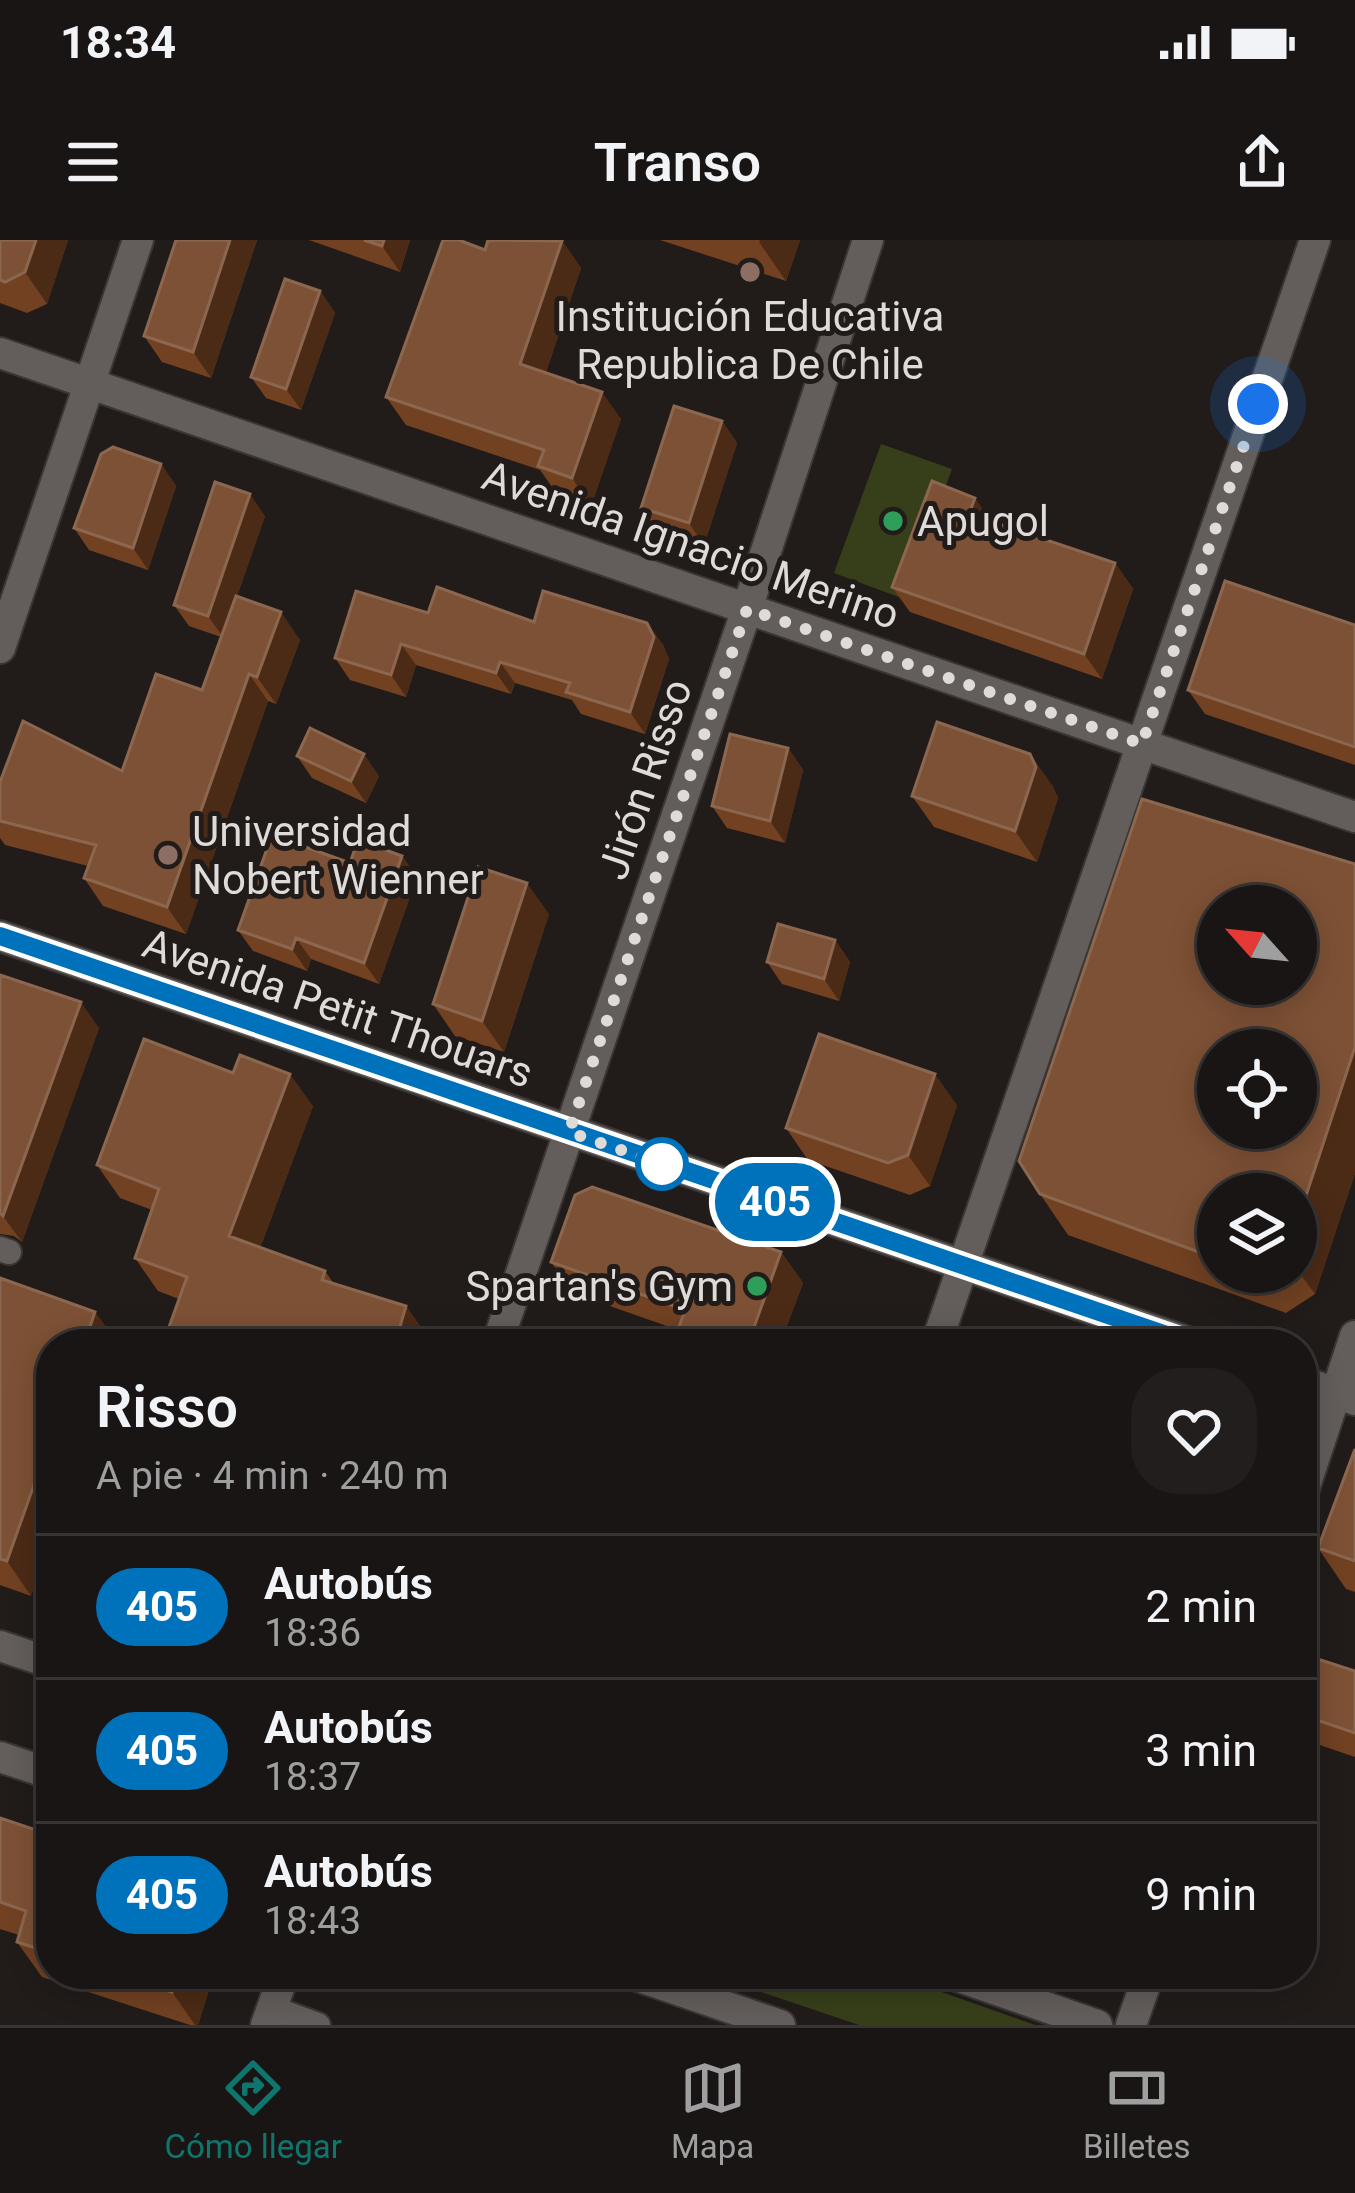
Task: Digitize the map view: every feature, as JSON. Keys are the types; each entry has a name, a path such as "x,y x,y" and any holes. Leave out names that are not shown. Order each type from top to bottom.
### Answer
{"street":[{"path":"0,648 138,240"},
{"name":"Jirón Risso","path":"502,1329 868,240"},
{"path":"941,1329 1315,240"},
{"name":"Avenida Ignacio Merino","path":"0,353 1355,817"},
{"name":"Avenida Petit Thouars","path":"0,936 1150,1329"},
{"path":"1317,1461 1345,1397 1355,1336"},
{"path":"0,1646 36,1659"},
{"path":"0,1757 36,1769"},
{"path":"675,1989 780,2025"},
{"path":"994,1989 1097,2025"},
{"path":"1131,2025 1144,1989"}],"lane":[{"path":"269,2016 318,2025"}],"green space":[{"name":"Apugol","path":"881,444 952,469 904,599 834,573"},
{"path":"752,1989 933,1989 1035,2025 859,2025"}],"building":[{"path":"0,240 36,240 25,272 5,282 0,280"},
{"path":"176,240 230,240 193,352 144,336"},
{"path":"443,240 459,240 485,250 488,240 562,241 520,364 602,392 572,478 538,466 544,450 386,397"},
{"path":"285,279 320,291 286,389 251,377"},
{"path":"674,406 722,421 689,523 641,508"},
{"path":"113,447 161,464 133,548 74,528 101,454"},
{"path":"932,481 975,498 969,514 1115,563 1084,654 892,587"},
{"path":"215,482 250,494 208,616 174,605"},
{"path":"1225,581 1355,625 1355,747 1188,690"},
{"path":"437,587 534,622 543,591 647,623 654,637 630,712 566,692 570,683 500,662 496,673 401,644 391,675 335,658 356,591 428,613"},
{"path":"236,596 281,612 257,677 249,674 167,907 84,878 96,845 0,821 0,782 23,721 122,771 156,674 202,690"},
{"path":"937,722 1030,754 1036,767 1015,831 912,796"},
{"path":"310,728 364,754 351,781 297,756"},
{"path":"730,734 788,748 770,821 712,806"},
{"path":"1142,799 1355,864 1355,1047 1313,1173 1197,1173 1197,1251 1040,1194 1019,1161"},
{"path":"272,835 350,863 358,840 402,856 364,963 296,938 292,949 238,930"},
{"path":"478,867 527,883 482,1021 433,1004"},
{"path":"778,924 835,940 824,979 767,962"},
{"path":"0,975 81,1002 3,1216 0,1213"},
{"path":"819,1034 935,1074 908,1155 888,1163 786,1128"},
{"path":"144,1039 233,1073 240,1055 290,1074 229,1236 325,1271 322,1280 406,1306 399,1329 168,1329 187,1277 135,1258 159,1189 97,1165"},
{"path":"592,1187 781,1252 753,1329 678,1329 685,1310 551,1262 575,1195"},
{"path":"0,1278 95,1312 89,1329 36,1329 36,1479 7,1561 0,1559"},
{"path":"1355,1449 1355,1561 1318,1548"},
{"path":"1317,1659 1355,1671 1355,1733 1317,1720"},
{"path":"0,1818 36,1830 36,1948 17,1942 26,1911 0,1902"}],"bus line":[{"name":"405","path":"0,936 1149,1329"}],"place":[{"name":"Institución Educativa Republica De Chile","path":"750,272"},
{"name":"Apugol","path":"893,521"},
{"name":"Universidad Nobert Wienner","path":"168,855"},
{"name":"Spartan's Gym","path":"757,1286"}],"route":[{"path":"662,1164 569,1132 747,609 1142,744 1258,404"}]}
